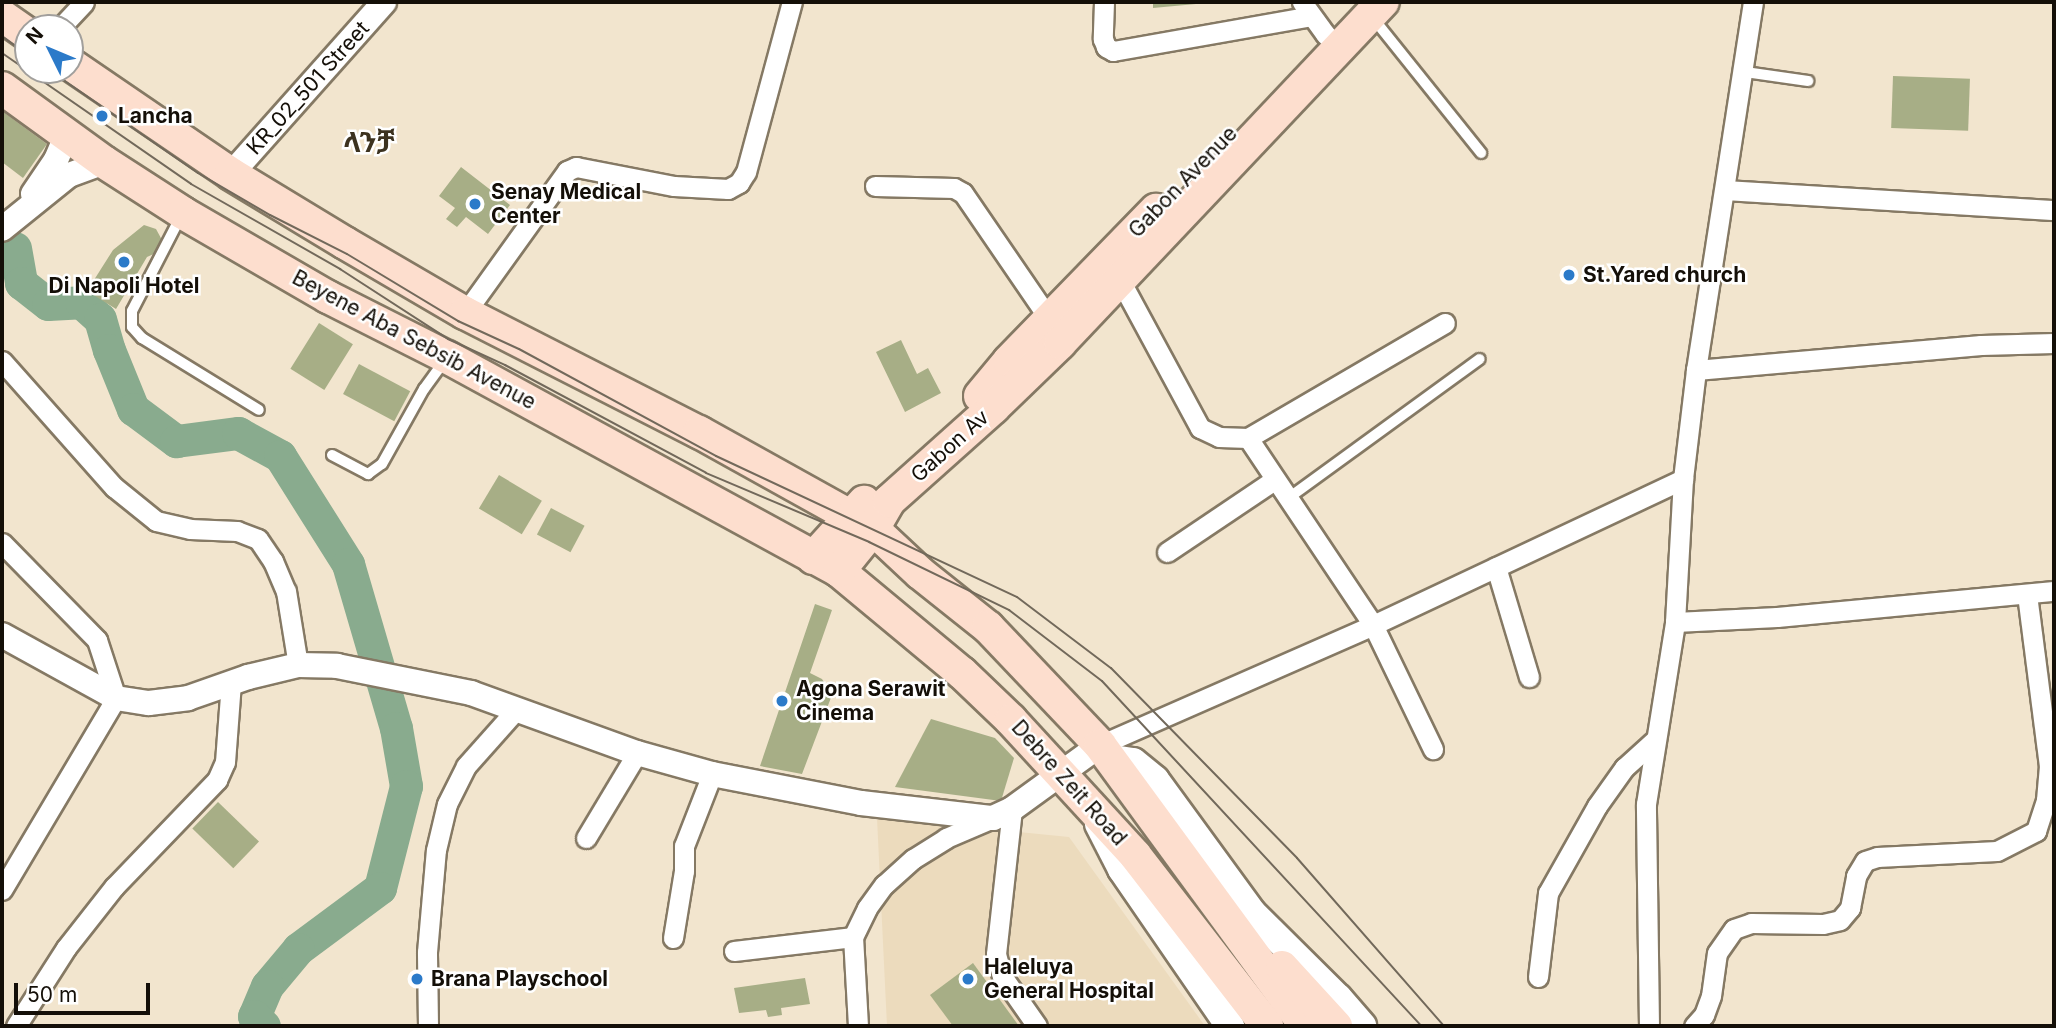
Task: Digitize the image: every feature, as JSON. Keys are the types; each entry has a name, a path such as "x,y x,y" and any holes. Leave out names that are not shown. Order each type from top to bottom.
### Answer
{"main road":[{"name":"Gabon Avenue","path":"1061,325 1319,25 1369,6"},
{"name":"Gabon Avenue","path":"1009,361 1120,280 1319,25"},
{"path":"84,74 231,174 465,313 699,432 861,523 988,627 1106,752 1306,1026"},
{"name":"Beyene Aba Sebsib Avenue","path":"2,88 104,162 183,213 328,297 447,357 721,503 826,564"},
{"name":"Gabon Av","path":"861,523 993,408 1061,325"},
{"name":"Gabon Av","path":"861,523 967,411 1009,361"},
{"path":"721,503 745,460"},
{"path":"826,564 861,523"},
{"name":"Debre Zeit Road","path":"826,564 962,673 1062,774 1213,954 1267,1026"},
{"path":"1106,752 1133,762 1155,780 1252,913 1339,998 1362,1026"},
{"path":"1088,803 1122,869 1230,1026"},
{"path":"1248,947 1275,960 1336,1026"},
{"path":"1213,954 1248,1026"}],"street":[{"name":"KR_02_501 Street","path":"231,174 384,2"},
{"path":"465,313 568,171 576,167 674,186 727,189 739,183 746,172 792,2"},
{"path":"1104,2 1102,38 1113,51 1319,25"},
{"path":"1649,1026 1646,804 1675,622 1683,479 1696,370 1745,72 1753,2"},
{"path":"9,223 44,180 66,134"},
{"path":"9,223 69,175 104,162"},
{"path":"875,186 954,188 963,193 1061,325"},
{"path":"1726,190 2054,210"},
{"path":"1120,280 1200,428 1219,437 1248,438 1445,323"},
{"path":"1696,370 1981,345 2054,344"},
{"path":"2,361 114,487 156,521 190,529 237,531 258,539 273,561 286,592 298,665"},
{"path":"1248,438 1286,500 1373,625 1433,750"},
{"path":"858,1026 853,937 867,908 884,885 913,859 946,838 1002,814 1062,774 1106,752 1683,479"},
{"path":"1167,552 1274,480"},
{"path":"2,543 97,640 117,698 2,890"},
{"path":"1496,567 1529,677"},
{"path":"1675,622 1777,617 2054,591"},
{"path":"1694,1026 1704,1015 1712,996 1717,953 1734,929 1751,923 1823,924 1840,920 1850,908 1856,876 1865,861 1877,857 1997,851 2036,831 2046,800 2052,765 2027,595"},
{"path":"2,635 117,698 149,703 188,698 231,682 298,665 337,666 471,693 637,753 712,774 860,803 1002,814"},
{"path":"16,1026 66,948 114,887 218,780 225,762 231,682"},
{"path":"428,1026 427,953 436,850 447,804 466,766 515,711"},
{"path":"1538,977 1548,893 1604,796 1624,768 1655,740"},
{"path":"586,838 637,753"},
{"path":"673,938 684,871 684,846 712,774"},
{"path":"1002,814 996,954 1002,976 1037,1026"},
{"path":"734,951 853,937"}],"lane":[{"path":"1369,6 1481,153"},
{"path":"1745,72 1808,81"},
{"path":"183,213 132,311 132,327 142,338 259,410"},
{"path":"332,455 368,474 382,464 424,389 447,357"},
{"path":"1286,500 1480,359"}],"shaded area":[{"path":"877,818 1069,837 1205,1026 887,1026"}],"building":[{"path":"1153,2 1196,2 1196,4 1153,8"},
{"path":"1893,76 1970,79 1968,131 1891,128"},
{"path":"2,111 47,144 23,178 2,162"},
{"path":"461,167 510,205 488,234 466,217 457,227 446,219 455,208 439,196"},
{"name":"Di Napoli Hotel","path":"144,225 156,229 162,240 161,246 158,252 147,257 116,309 87,291 113,250"},
{"path":"319,323 353,344 324,390 290,369"},
{"path":"901,340 917,374 928,368 941,393 905,412 876,352"},
{"path":"359,364 410,391 394,421 343,394"},
{"path":"499,475 542,501 522,534 479,508"},
{"path":"551,508 585,526 570,552 537,534"},
{"path":"815,604 832,610 810,673 822,679 832,695 802,774 760,766"},
{"path":"931,719 995,738 1014,758 1001,801 895,787"},
{"path":"218,802 259,842 233,868 192,829"},
{"name":"Haleluya General Hospital","path":"973,963 1019,1026 953,1026 930,995"},
{"path":"805,978 810,1004 781,1008 782,1015 768,1017 766,1010 739,1013 734,988"}],"waterway":[{"path":"15,248 21,283 48,304 81,302 100,319 109,350 133,409 176,441 238,433 280,456 348,564 396,728 406,786 380,888 298,949 267,986 254,1016 264,1026"}],"tram line":[{"path":"2,36 14,45"},
{"path":"2,53 191,184 340,269 448,339 505,365 706,473 869,542 1009,610 1102,681 1422,1026"},
{"path":"69,84 198,173 270,215 347,254 458,321 519,349 716,456 1017,597 1111,668 1297,858 1444,1026"}],"place":[{"name":"Lancha","path":"102,116"},
{"name":"Senay Medical Center","path":"475,204"},
{"name":"Di Napoli Hotel","path":"124,262"},
{"name":"St.Yared church","path":"1569,275"},
{"name":"Agona Serawit Cinema","path":"782,701"},
{"name":"Brana Playschool","path":"417,979"},
{"name":"Haleluya General Hospital","path":"968,979"}],"district":[{"name":"ላንቻ","path":"369,142"}]}
